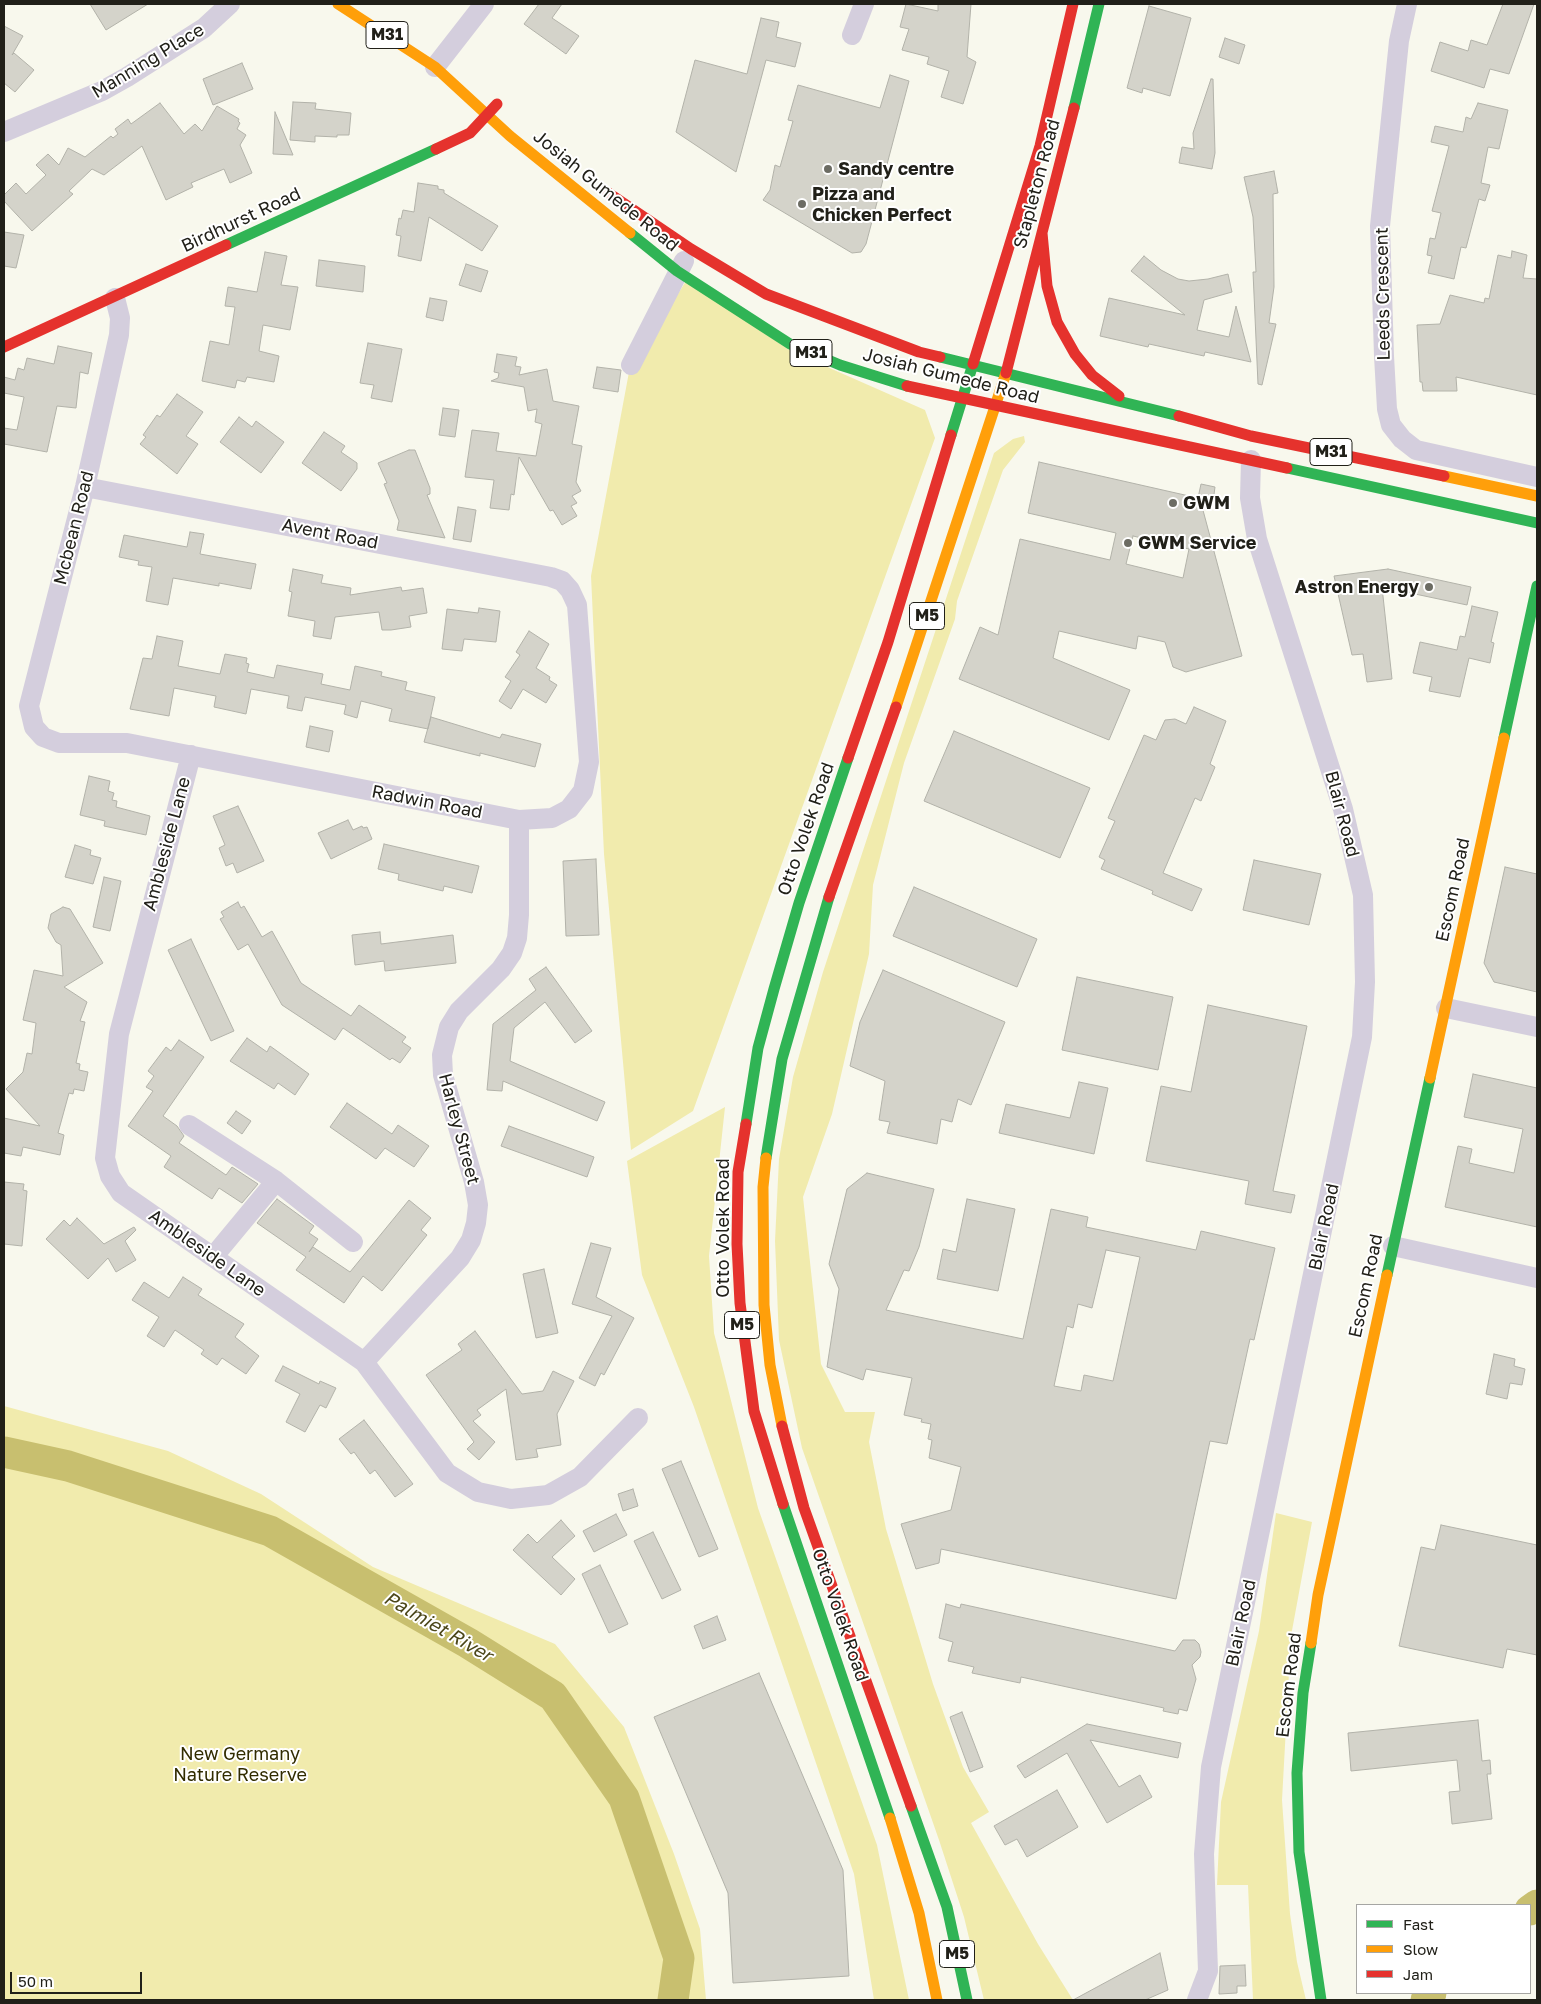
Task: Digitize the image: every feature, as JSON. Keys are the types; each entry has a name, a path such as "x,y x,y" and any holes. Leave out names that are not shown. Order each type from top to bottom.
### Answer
{"main road":[{"name":"Josiah Gumede Road","path":"338,4 440,70 474,86"},
{"name":"Stapleton Road","path":"974,364 1040,146 1073,4"},
{"name":"Stapleton Road","path":"1006,373 1099,4"},
{"name":"Josiah Gumede Road","path":"440,70 465,97 547,167 678,271 790,344 840,365 893,383 996,408 1251,460 1537,523"},
{"name":"Birdhurst Road","path":"4,347 115,298 470,133 488,116 497,104"},
{"name":"Josiah Gumede Road","path":"600,186 622,204 691,249 766,294 919,352 1126,402 1252,436 1537,496"},
{"path":"1042,233 1046,279 1058,322 1075,354 1092,375 1126,402"},
{"name":"M5","path":"962,400 974,364"},
{"name":"M5","path":"996,408 1006,373"},
{"name":"Otto Volek Road","path":"937,2000 919,1913 889,1814 766,1453 754,1411 740,1303 737,1226 738,1172 748,1101 765,1023 799,903 888,642 962,400"},
{"name":"Otto Volek Road","path":"967,2000 947,1908 804,1508 786,1447 770,1365 764,1305 763,1187 770,1126 782,1059 799,995 826,907 914,657 996,408"},
{"name":"Escom Road","path":"1321,2000 1299,1852 1296,1773 1303,1693 1318,1596 1537,586"}],"street":[{"name":"Manning Place","path":"4,132 102,91 127,77 204,28 230,4"},
{"path":"440,70 484,4"},
{"path":"852,35 864,4"},
{"name":"Leeds Crescent","path":"1407,4 1399,41 1380,226 1384,356 1387,409 1391,425 1402,439 1416,450 1537,477"},
{"path":"631,364 691,249"},
{"name":"Mcbean Road","path":"59,743 43,738 34,726 29,706 86,487 119,335 120,318 115,298"},
{"name":"Blair Road","path":"1197,2000 1208,1971 1204,1854 1211,1767 1362,1038 1365,982 1363,895 1343,809 1257,539 1250,498 1251,460"},
{"name":"Avent Road","path":"86,487 551,577 562,581 570,590"},
{"name":"Radwin Road","path":"59,743 127,744 519,820 552,818 569,809 583,791 589,762 577,605 570,590"},
{"name":"Ambleside Lane","path":"191,755 119,1034 105,1158 110,1176 121,1193 364,1362 447,1473 478,1492 492,1497 526,1499 548,1495 580,1478 638,1418"},
{"name":"Harley Street","path":"364,1362 460,1258 471,1240 476,1223 478,1205 474,1182 443,1075 442,1055 449,1027 459,1011 501,969 512,953 517,938 519,914 519,820"},
{"path":"1446,1008 1537,1027"},
{"path":"189,1125 276,1181 353,1242"},
{"path":"213,1257 276,1181"},
{"path":"1393,1246 1537,1278"}],"green space":[{"path":"686,281 791,351 925,410 935,438 693,1111 631,1150 604,854 591,576 629,372"},
{"path":"1024,436 1025,442 1003,470 957,601 955,619 904,763 873,885 869,954 832,1114 803,1197 821,1364 845,1412 875,1412 869,1442 886,1529 933,1684 963,1767 989,1812 971,1823 1038,1944 1073,2000 984,2000 964,1917 939,1840 802,1448 779,1340 775,1241 779,1159 793,1077 823,972 994,453 1013,439"},
{"path":"725,1107 709,1256 714,1333 758,1508 877,1845 909,2000 874,2000 854,1874 694,1407 642,1275 627,1161"},
{"name":"New Germany Nature Reserve","path":"4,1406 168,1451 261,1494 373,1567 555,1644 624,1727 674,1854 700,1929 706,2000 4,2000"},
{"path":"1276,1513 1312,1522 1291,1636 1282,1800 1290,1914 1297,1962 1306,2000 1253,2000 1248,1885 1217,1885 1221,1802 1259,1631"}],"building":[{"path":"90,4 148,4 106,30"},
{"path":"539,4 562,4 552,18 579,36 566,54 524,24"},
{"path":"906,4 938,11 938,4 971,4 967,57 976,62 963,104 941,97 949,71 927,64 929,57 902,50 909,29 900,27"},
{"path":"1503,4 1534,4 1509,74 1490,69 1484,88 1431,71 1440,42 1468,51 1471,40 1487,45"},
{"path":"1149,6 1191,18 1170,96 1143,88 1142,93 1127,88"},
{"path":"761,18 779,22 776,37 801,43 795,67 766,60 736,172 676,132 695,60 747,74"},
{"path":"4,26 23,36 12,55 14,53 34,70 15,92 4,83"},
{"path":"1225,38 1245,45 1239,64 1219,57"},
{"path":"242,63 253,89 213,105 203,79"},
{"name":"Sandy centre","path":"890,75 909,81 866,244 861,252 852,253 763,200 770,190 775,165 780,167 793,121 788,120 798,85 880,108"},
{"path":"1211,79 1213,79 1215,153 1212,169 1179,163 1182,147 1194,149 1193,133"},
{"path":"293,102 316,103 315,109 351,113 349,135 337,135 337,137 315,136 315,142 290,140"},
{"path":"160,103 184,134 195,124 202,131 217,106 239,119 240,123 237,129 246,135 240,145 252,173 230,183 224,169 191,183 193,187 166,200 142,146 104,175 92,169 69,191 73,194 32,231 4,201 4,195 16,183 26,194 46,175 36,165 48,154 59,165 68,148 85,157 111,136 113,138 118,134 115,129 128,119 131,124"},
{"path":"1478,103 1508,110 1499,149 1488,147 1481,183 1490,185 1485,201 1479,199 1466,248 1461,247 1454,279 1428,273 1432,256 1427,255 1430,238 1435,239 1441,213 1432,211 1449,146 1431,142 1435,126 1463,132 1466,117 1471,119"},
{"path":"275,112 293,155 273,154"},
{"path":"1274,171 1278,193 1273,194 1274,287 1269,323 1276,324 1262,385 1258,384 1253,272 1256,272 1253,217 1244,177"},
{"path":"418,183 438,186 438,189 444,190 444,193 498,226 482,251 429,217 421,261 398,256 401,236 396,235 399,218 401,219 403,210 414,212"},
{"path":"4,232 24,235 16,268 4,266"},
{"path":"1512,251 1527,255 1523,278 1537,279 1537,395 1456,377 1457,391 1423,391 1422,382 1420,382 1417,325 1440,324 1450,295 1484,303 1485,298 1489,299 1498,255 1511,258"},
{"path":"265,252 287,256 281,285 298,287 290,330 263,325 259,351 279,356 274,382 247,377 245,382 237,380 235,388 202,381 210,341 229,345 235,307 225,306 228,287 257,292"},
{"path":"1144,256 1161,270 1178,279 1189,281 1228,274 1232,292 1204,300 1197,330 1229,337 1236,306 1251,362 1205,352 1204,356 1149,344 1148,347 1100,336 1109,298 1185,315 1131,271"},
{"path":"319,260 365,266 363,292 316,286"},
{"path":"466,264 488,271 481,292 459,285"},
{"path":"430,298 447,301 443,321 426,317"},
{"path":"368,343 402,349 392,402 371,398 374,385 360,383"},
{"path":"58,346 92,353 88,374 80,372 76,408 57,406 47,452 4,444 4,428 17,430 24,397 4,393 4,377 15,380 18,368 24,370 27,358 54,364"},
{"path":"497,354 517,357 515,366 521,367 519,375 547,369 553,401 579,406 572,444 582,446 576,482 581,491 572,496 577,503 571,506 577,516 562,525 553,510 550,511 519,457 514,495 511,494 509,510 490,508 494,480 465,477 472,430 499,433 496,451 536,456 542,424 535,422 537,409 528,411 524,387 491,381 498,378 499,373 494,372"},
{"path":"597,367 621,370 618,392 593,388"},
{"path":"177,394 203,412 186,436 198,444 177,474 140,444 146,437 143,435 157,415 160,417"},
{"path":"443,408 459,410 455,437 439,435"},
{"path":"239,417 252,427 256,421 284,442 261,473 220,442"},
{"path":"324,432 345,446 341,452 357,463 357,469 341,491 302,463"},
{"path":"409,450 415,450 430,488 430,494 427,495 445,538 397,530 399,521 384,484 387,483 378,463"},
{"path":"1039,462 1198,498 1201,484 1215,487 1213,502 1200,499 1242,656 1186,672 1173,667 1165,642 1138,636 1136,649 1059,631 1053,658 1130,690 1109,740 959,679 980,627 998,635 1020,539 1110,560 1116,533 1028,513","holes":["1133,536 1189,549 1183,578 1126,564"]},
{"path":"458,507 476,510 471,542 453,539"},
{"path":"190,532 204,534 200,554 256,564 251,589 173,578 168,605 146,601 152,567 138,565 139,561 119,557 124,535 187,547"},
{"path":"293,569 323,575 321,583 351,588 350,595 401,587 402,591 423,588 427,613 409,616 411,627 391,630 382,630 379,612 335,617 331,639 313,636 315,621 288,616 292,592 289,591"},
{"path":"1388,569 1471,587 1467,605 1382,587 1392,679 1367,682 1363,654 1352,655 1334,576"},
{"path":"1472,606 1498,612 1491,642 1494,643 1490,663 1469,658 1460,697 1429,691 1432,677 1413,673 1420,642 1457,650 1460,636 1465,637"},
{"path":"479,608 500,611 496,642 464,639 462,651 442,649 447,609 478,613"},
{"path":"529,631 549,644 536,668 550,677 549,680 557,685 546,703 523,689 511,709 499,701 511,681 505,677 520,655 516,652"},
{"path":"157,636 183,641 178,666 220,674 225,654 247,658 246,663 249,664 247,672 274,678 277,665 323,674 321,684 350,690 355,666 382,672 381,676 407,682 405,690 435,697 428,729 389,721 392,709 361,701 357,718 344,714 346,705 305,697 302,711 287,708 289,696 251,689 246,714 214,707 216,696 174,688 169,716 130,709 143,658 152,659"},
{"path":"1194,707 1226,721 1210,764 1215,767 1201,801 1195,798 1163,873 1202,889 1192,911 1152,894 1153,891 1101,869 1105,860 1099,857 1115,821 1108,818 1144,735 1156,740 1165,720 1175,719 1186,724"},
{"path":"431,717 500,738 502,734 541,744 535,767 480,753 480,756 424,742"},
{"path":"310,726 333,731 329,752 306,747"},
{"path":"954,731 1090,788 1060,858 924,801"},
{"path":"89,776 110,781 108,791 114,793 112,800 117,801 116,807 150,816 146,835 104,826 105,821 80,815"},
{"path":"238,806 264,861 237,873 233,863 226,866 219,848 225,845 213,816"},
{"path":"348,820 353,830 362,826 363,828 367,827 372,839 331,859 318,833"},
{"path":"384,844 479,866 472,893 444,886 443,891 398,880 399,874 378,869"},
{"path":"75,845 91,850 90,855 101,858 93,884 65,877"},
{"path":"596,859 599,935 566,936 563,861"},
{"path":"1254,860 1321,874 1309,925 1243,910"},
{"path":"1505,867 1537,874 1537,992 1494,982 1484,963"},
{"path":"104,877 121,881 110,931 93,927"},
{"path":"914,887 1037,939 1017,987 893,936"},
{"path":"238,902 241,908 244,906 262,937 272,931 301,983 351,1016 359,1005 406,1037 402,1042 411,1048 400,1063 392,1058 390,1060 343,1028 335,1040 282,1005 248,944 238,950 220,919 224,917 221,912"},
{"path":"63,907 70,909 103,963 64,987 87,1002 80,1021 85,1022 76,1063 80,1064 79,1070 88,1072 84,1091 74,1089 73,1094 69,1093 58,1133 64,1135 60,1155 23,1147 21,1156 4,1153 4,1118 40,1126 6,1089 23,1072 27,1053 32,1054 36,1023 23,1020 34,970 63,976 61,945 56,942 48,928 51,914"},
{"path":"380,932 381,944 453,935 456,963 385,971 384,961 355,965 352,935"},
{"path":"191,939 234,1031 211,1041 168,950"},
{"path":"546,967 592,1031 575,1043 545,1002 514,1028 510,1061 605,1102 597,1121 503,1081 502,1091 487,1090 493,1024 536,990 529,979"},
{"path":"883,970 1005,1022 971,1105 958,1099 952,1122 941,1119 937,1144 887,1133 890,1122 879,1120 885,1081 850,1066 860,1022"},
{"path":"1077,977 1173,997 1158,1070 1062,1050"},
{"path":"1208,1005 1307,1026 1273,1191 1295,1195 1291,1213 1245,1204 1249,1181 1146,1161 1161,1086 1191,1092"},
{"path":"247,1038 267,1052 270,1046 309,1074 295,1095 278,1083 274,1089 230,1061"},
{"path":"179,1040 204,1057 163,1116 177,1126 184,1136 179,1143 226,1175 232,1167 258,1184 242,1203 219,1188 212,1199 164,1167 171,1156 128,1126 153,1091 146,1087 154,1076 148,1071 166,1047 171,1051"},
{"path":"1473,1074 1537,1088 1537,1227 1445,1207 1458,1146 1472,1149 1469,1163 1514,1173 1523,1129 1464,1117"},
{"path":"1079,1082 1108,1088 1094,1154 999,1133 1006,1104 1070,1118"},
{"path":"347,1103 392,1134 398,1125 429,1146 414,1167 385,1148 376,1159 330,1127"},
{"path":"236,1111 251,1121 242,1134 227,1123"},
{"path":"509,1126 594,1157 587,1177 501,1146"},
{"path":"867,1173 934,1189 919,1247 909,1271 904,1270 886,1310 1023,1339 1051,1209 1088,1217 1086,1227 1196,1250 1201,1231 1275,1248 1254,1340 1250,1339 1227,1444 1210,1441 1176,1599 941,1549 939,1563 916,1569 901,1524 951,1510 961,1467 929,1458 932,1440 928,1439 931,1424 921,1422 922,1419 904,1415 912,1378 866,1369 863,1380 827,1367 839,1289 829,1264 847,1189","holes":["1106,1250 1140,1257 1113,1381 1084,1375 1081,1391 1054,1386 1067,1326 1073,1328 1078,1304 1092,1308"]},
{"path":"4,1182 24,1184 23,1190 27,1191 22,1246 4,1244"},
{"path":"277,1199 314,1226 309,1233 318,1239 309,1252 313,1247 350,1272 409,1200 431,1218 421,1230 427,1235 382,1291 363,1276 344,1303 296,1270 306,1257 257,1223"},
{"path":"967,1199 1015,1209 998,1291 937,1279 943,1249 956,1252"},
{"path":"77,1218 104,1244 134,1227 136,1230 125,1241 136,1260 116,1272 108,1258 88,1279 46,1239 64,1220 70,1226"},
{"path":"591,1243 611,1248 596,1297 634,1318 604,1375 601,1373 595,1386 579,1378 612,1316 572,1304"},
{"path":"544,1269 558,1333 536,1338 523,1274"},
{"path":"183,1277 202,1289 198,1295 244,1324 235,1337 259,1356 246,1374 222,1358 217,1365 201,1354 204,1350 175,1330 164,1347 147,1336 159,1317 132,1300 144,1282 169,1298"},
{"path":"475,1331 522,1394 543,1391 553,1371 574,1381 557,1414 561,1445 536,1449 538,1457 516,1460 506,1389 477,1410 481,1415 473,1421 495,1442 479,1460 467,1449 474,1442 426,1375 462,1350 458,1344"},
{"path":"1494,1354 1515,1359 1514,1366 1525,1369 1522,1385 1510,1383 1507,1399 1486,1394"},
{"path":"283,1366 319,1384 320,1381 336,1388 326,1408 320,1405 305,1432 286,1422 300,1394 275,1381"},
{"path":"364,1420 413,1484 395,1497 375,1470 370,1474 354,1452 351,1454 339,1439"},
{"path":"681,1461 718,1549 699,1557 662,1469"},
{"path":"633,1489 638,1506 623,1511 618,1494"},
{"path":"616,1514 627,1535 594,1552 583,1531"},
{"path":"561,1520 575,1536 552,1557 575,1579 561,1595 513,1550 528,1534 537,1543"},
{"path":"1441,1525 1537,1545 1537,1655 1507,1649 1503,1668 1399,1646 1421,1547 1435,1550"},
{"path":"653,1532 681,1590 662,1599 634,1541"},
{"path":"600,1565 628,1624 609,1633 582,1574"},
{"path":"946,1604 960,1608 961,1604 1175,1651 1183,1640 1195,1640 1199,1644 1201,1652 1200,1657 1192,1665 1196,1679 1187,1711 1179,1709 1178,1714 1163,1711 1164,1708 1021,1677 1020,1683 972,1673 974,1667 948,1661 953,1642 939,1638"},
{"path":"717,1616 726,1640 703,1649 694,1626"},
{"path":"759,1673 843,1870 849,1976 733,1983 728,1893 654,1717"},
{"path":"962,1712 983,1767 970,1772 950,1717"},
{"path":"1478,1720 1482,1761 1490,1760 1491,1774 1487,1774 1492,1819 1452,1824 1449,1792 1460,1791 1457,1760 1351,1771 1348,1733"},
{"path":"1087,1724 1181,1743 1178,1758 1090,1740 1119,1787 1140,1775 1152,1797 1107,1823 1067,1753 1025,1778 1017,1766"},
{"path":"1057,1790 1078,1827 1027,1857 1017,1839 1005,1845 994,1826"},
{"path":"1160,1953 1168,1990 1145,2000 1073,2000"},
{"path":"1245,1965 1246,1986 1237,1986 1237,1993 1219,1994 1220,1966"}],"waterway":[{"name":"Palmiet River","path":"4,1452 68,1466 270,1531 468,1643 553,1696 624,1798 679,1958 673,2000"},
{"name":"Palmiet River","path":"1531,1909 1537,1905"},
{"name":"Palmiet River","path":"1426,2000 1430,1994"}],"traffic: fast":[{"path":"1074,108 1099,4"},
{"path":"226,245 436,149"},
{"path":"630,233 677,271 790,344 840,365 907,386"},
{"path":"940,357 1179,416"},
{"path":"951,435 973,364"},
{"path":"1287,468 1537,523"},
{"path":"1504,738 1537,586"},
{"path":"746,1124 758,1048 774,989 799,903 848,758"},
{"path":"766,1158 782,1059 829,897"},
{"path":"1387,1275 1430,1078"},
{"path":"783,1504 890,1818"},
{"path":"1311,1643 1303,1693 1297,1773 1299,1852 1321,2000"},
{"path":"911,1806 947,1907 967,2000"}],"traffic: slow":[{"path":"338,4 435,67 510,136 630,233"},
{"path":"896,707 1006,373"},
{"path":"1444,476 1537,496"},
{"path":"1430,1078 1504,738"},
{"path":"766,1158 763,1187 764,1305 770,1365 782,1426"},
{"path":"1311,1643 1318,1595 1387,1275"},
{"path":"890,1818 919,1913 937,2000"}],"traffic: jam":[{"path":"973,364 1040,146 1073,4"},
{"path":"436,149 470,133 497,104"},
{"path":"1006,373 1074,108"},
{"path":"607,192 691,249 766,294 919,352 940,357"},
{"path":"1042,233 1047,286 1057,322 1075,354 1092,375 1119,396"},
{"path":"4,347 226,245"},
{"path":"907,386 1287,468"},
{"path":"1179,416 1251,436 1444,476"},
{"path":"848,758 888,642 951,435"},
{"path":"829,897 896,707"},
{"path":"746,1124 738,1172 737,1244 740,1303 754,1411 783,1504"},
{"path":"782,1426 804,1508 911,1806"}],"place":[{"name":"Sandy centre","path":"828,169"},
{"name":"Pizza and Chicken Perfect","path":"802,204"},
{"name":"GWM","path":"1173,503"},
{"name":"GWM Service","path":"1128,543"},
{"name":"Astron Energy","path":"1429,587"}]}
